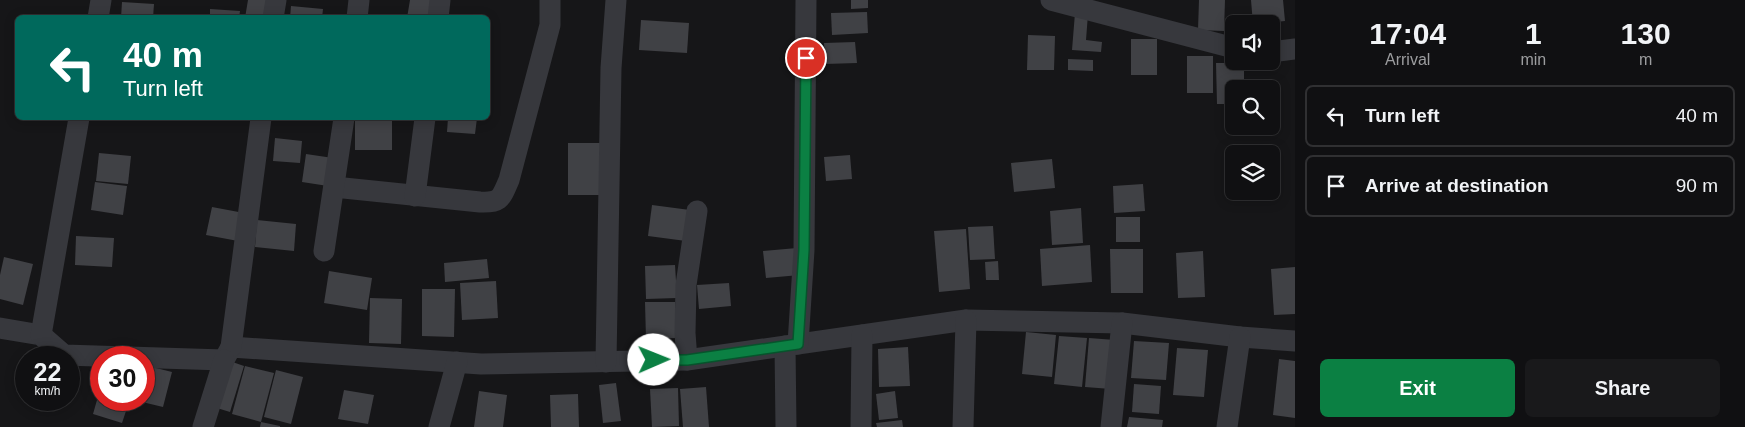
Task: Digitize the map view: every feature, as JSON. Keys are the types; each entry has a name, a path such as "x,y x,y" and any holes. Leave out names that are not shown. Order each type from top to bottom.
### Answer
{"street":[{"path":"99,15 102,0"},
{"path":"274,15 276,0"},
{"path":"357,15 359,0"},
{"path":"438,15 440,0"},
{"path":"334,187 493,202 502,196 509,180 550,25 550,0"},
{"path":"606,362 611,68 616,0"},
{"path":"786,427 792,345 804,250 806,0"},
{"path":"1051,0 1225,46"},
{"path":"1280,51 1295,49"},
{"path":"41,335 79,120"},
{"path":"203,427 228,353 261,120"},
{"path":"324,251 344,120"},
{"path":"415,196 425,120"},
{"path":"687,360 685,334 686,285 696,211"},
{"path":"0,328 41,335 64,354 228,353 481,364 687,360 966,320 1122,323 1295,342"},
{"path":"962,427 966,320"},
{"path":"1111,427 1122,323"},
{"path":"861,427 862,335"},
{"path":"1227,427 1240,337"},
{"path":"439,427 457,362"}],"building":[{"path":"248,0 274,0 272,15 246,15"},
{"path":"410,0 436,0 434,15 408,15"},
{"path":"851,0 868,0 868,8 851,9"},
{"path":"1199,0 1225,0 1224,31 1198,30"},
{"path":"1251,0 1283,0 1285,21 1280,21 1280,15 1252,15"},
{"path":"122,2 154,4 153,15 121,15"},
{"path":"291,6 323,9 322,15 290,15"},
{"path":"210,9 240,11 239,15 210,15"},
{"path":"867,12 868,33 832,35 831,13"},
{"path":"1075,13 1088,14 1086,40 1102,42 1101,52 1072,50"},
{"path":"641,20 689,23 687,53 639,50"},
{"path":"1028,35 1055,36 1054,70 1027,70"},
{"path":"1131,39 1157,39 1157,75 1131,75"},
{"path":"855,42 857,63 825,64 824,43"},
{"path":"1187,56 1213,56 1213,93 1187,93"},
{"path":"1068,59 1093,60 1093,71 1068,70"},
{"path":"1216,63 1225,63 1225,70 1244,70 1244,80 1225,80 1225,104 1217,104"},
{"path":"355,120 392,120 392,150 355,150"},
{"path":"448,120 477,120 475,134 447,132"},
{"path":"275,138 302,141 300,163 273,161"},
{"path":"568,143 600,143 601,195 568,195"},
{"path":"99,153 131,156 128,184 96,181"},
{"path":"306,154 333,158 328,186 302,182"},
{"path":"850,155 852,179 826,181 824,157"},
{"path":"1052,159 1055,188 1014,192 1011,163"},
{"path":"95,182 127,186 123,215 91,210"},
{"path":"1143,184 1145,211 1114,213 1113,186"},
{"path":"652,205 690,210 686,241 648,236"},
{"path":"212,207 244,213 238,241 206,235"},
{"path":"1081,208 1083,243 1052,245 1050,211"},
{"path":"1116,217 1140,217 1140,242 1116,242"},
{"path":"257,220 296,224 294,251 255,247"},
{"path":"993,226 995,259 970,260 968,227"},
{"path":"966,229 970,289 939,292 934,231"},
{"path":"76,236 114,238 112,267 75,265"},
{"path":"1090,245 1092,282 1042,286 1040,249"},
{"path":"797,248 800,275 766,278 763,251"},
{"path":"1110,249 1143,249 1143,293 1111,293"},
{"path":"1203,251 1205,297 1178,298 1176,253"},
{"path":"4,257 33,264 23,305 0,299 0,275"},
{"path":"487,259 489,278 445,282 444,263"},
{"path":"998,261 999,280 986,280 985,262"},
{"path":"675,265 677,298 646,299 645,266"},
{"path":"1295,267 1295,314 1274,315 1271,269"},
{"path":"329,271 372,278 367,310 324,303"},
{"path":"496,281 498,318 462,320 460,283"},
{"path":"729,283 731,306 699,309 697,285"},
{"path":"422,289 455,289 454,337 422,336"},
{"path":"370,298 402,299 401,344 369,343"},
{"path":"645,302 675,302 676,338 646,339"},
{"path":"1026,332 1056,335 1052,377 1022,374"},
{"path":"1059,336 1087,338 1082,387 1054,384"},
{"path":"1089,338 1115,340 1111,389 1085,387"},
{"path":"1134,341 1169,343 1166,380 1131,378"},
{"path":"908,347 910,386 879,387 878,349"},
{"path":"1177,348 1208,350 1204,397 1173,395"},
{"path":"221,358 244,366 230,412 207,405"},
{"path":"1279,359 1295,361 1295,418 1273,415"},
{"path":"245,366 274,373 261,422 232,414"},
{"path":"155,368 172,372 163,407 155,405"},
{"path":"276,370 303,377 291,424 264,417"},
{"path":"616,383 621,421 603,423 599,385"},
{"path":"1134,384 1161,386 1159,414 1132,412"},
{"path":"706,387 709,427 683,427 680,389"},
{"path":"678,388 679,426 652,427 650,389"},
{"path":"344,390 374,395 368,424 338,419"},
{"path":"479,391 507,395 503,427 474,427"},
{"path":"895,391 898,418 879,420 876,394"},
{"path":"578,394 579,427 551,427 550,395"},
{"path":"94,411 126,411 122,423 93,414"},
{"path":"1129,417 1163,420 1162,427 1127,427"},
{"path":"902,420 903,427 877,427 876,423"},
{"path":"261,422 280,426 280,427 260,427"}],"route":[{"path":"654,360 687,360 798,344 804,250 806,58"}]}
